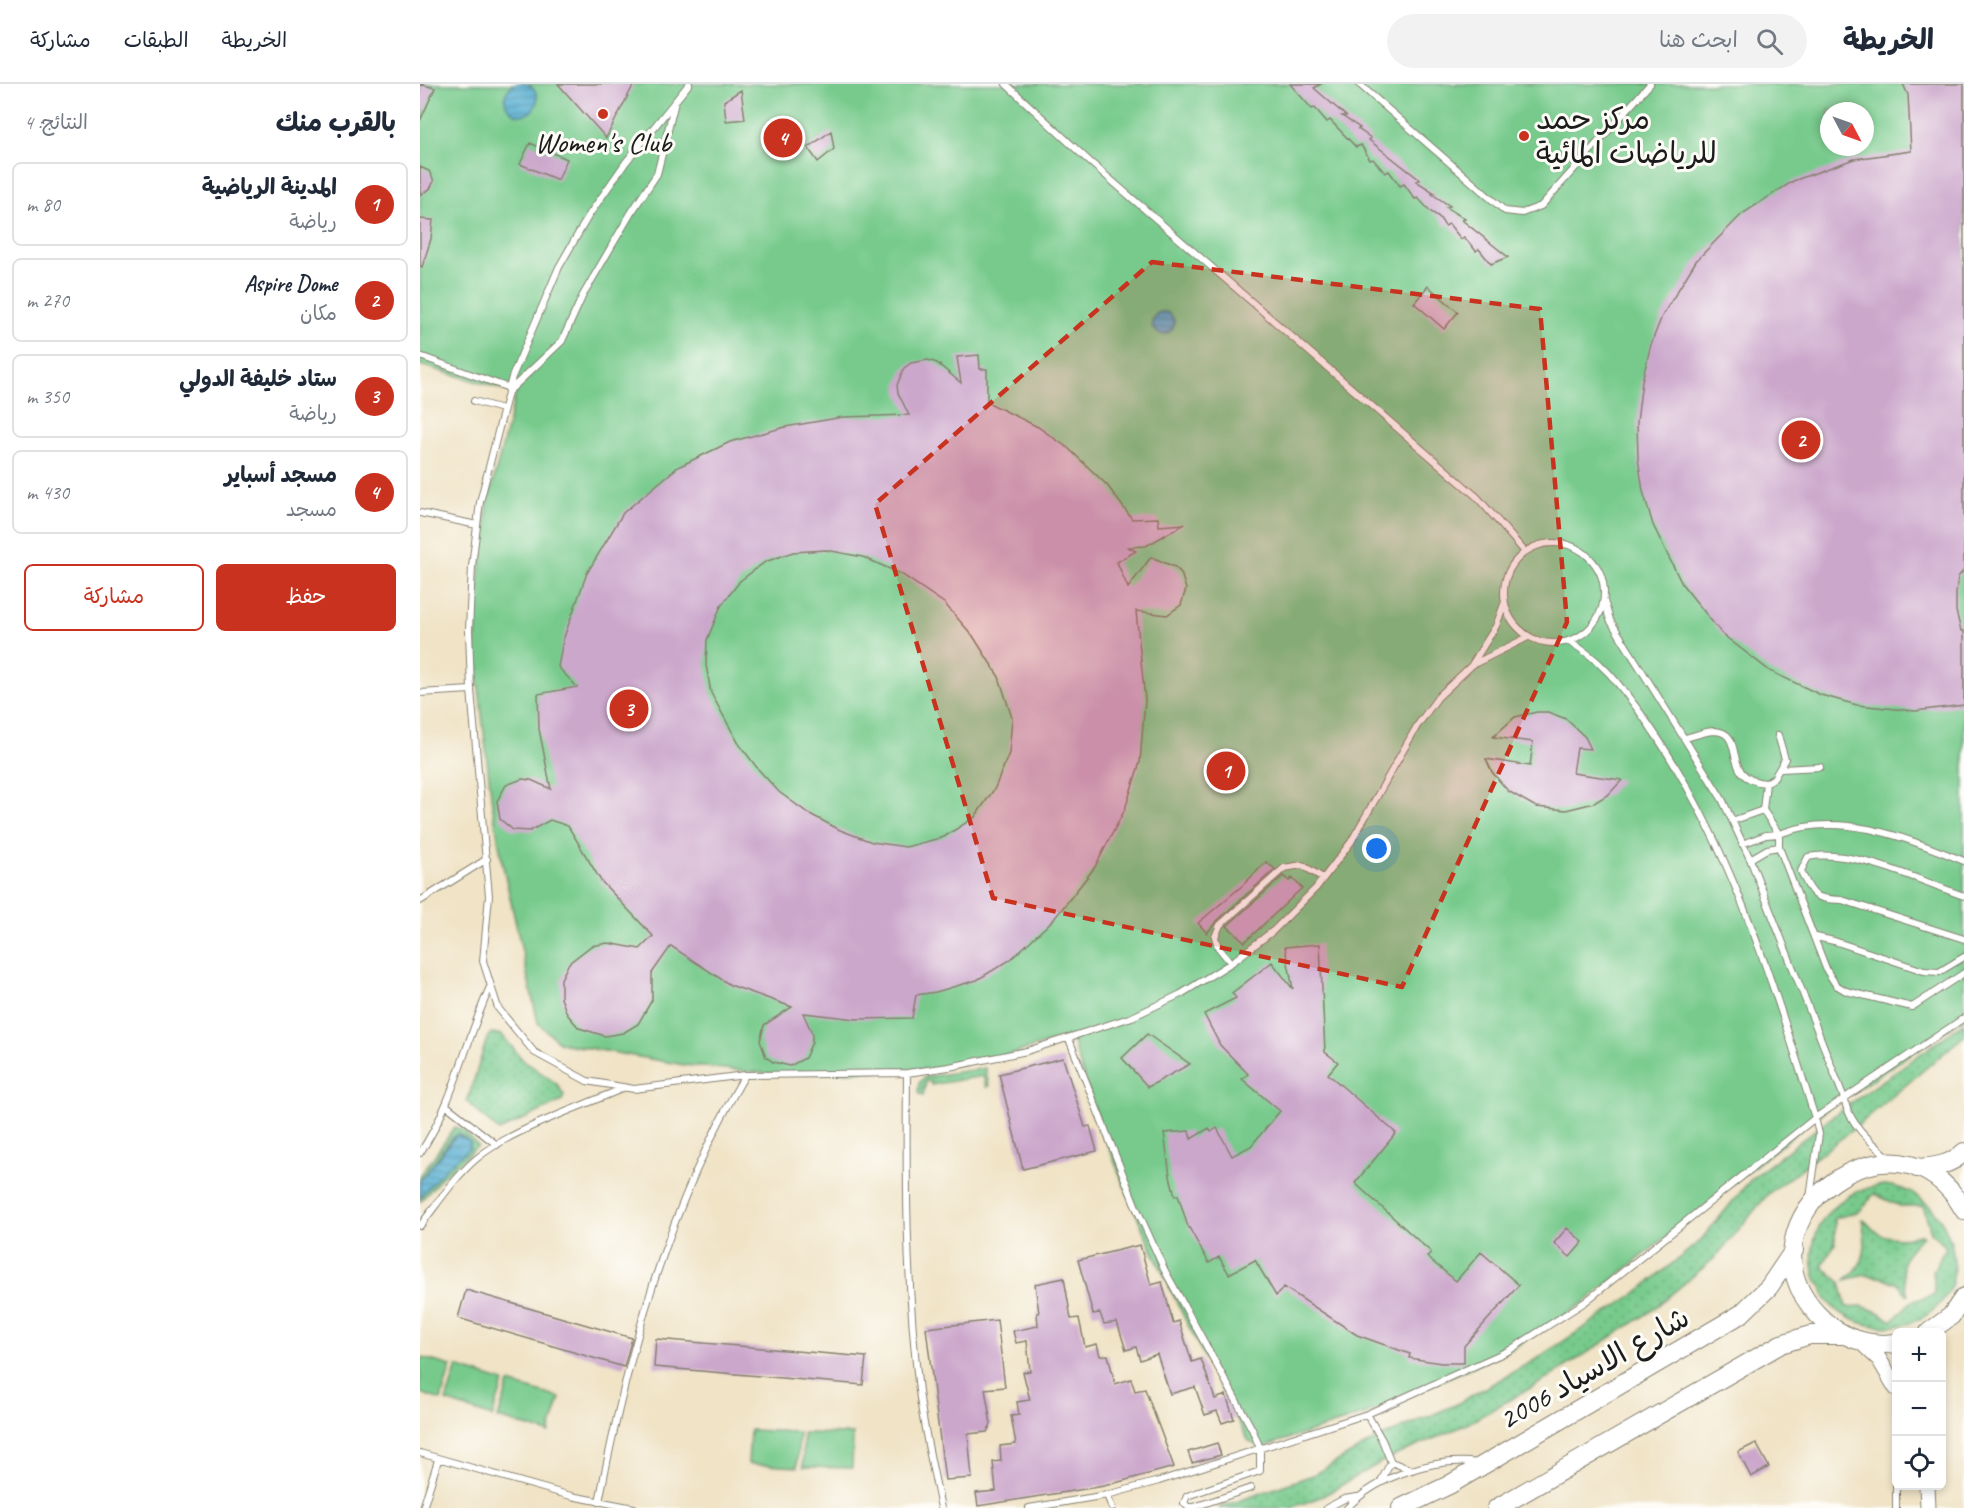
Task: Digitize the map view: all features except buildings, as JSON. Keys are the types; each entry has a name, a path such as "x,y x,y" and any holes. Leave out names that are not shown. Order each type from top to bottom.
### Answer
{"main road":[{"path":"1852,1338 1823,1321 1807,1300 1797,1276 1794,1250 1799,1226 1810,1204 1829,1183 1841,1175 1868,1165 1897,1164 1916,1168 1937,1167 1958,1158 1964,1152"},
{"path":"1916,1168 1946,1186 1964,1210"},
{"name":"شارع الاسياد 2006","path":"1401,1508 1486,1464 1741,1314 1769,1287 1794,1250"},
{"path":"1936,1328 1957,1315 1964,1297"},
{"path":"1497,1508 1517,1501 1781,1344 1810,1335 1892,1343"}],"street":[{"path":"1852,1338 1879,1359 1892,1382"},
{"path":"1921,1490 1927,1505"}],"lane":[{"path":"1006,84 1089,161 1477,497 1525,552"},
{"path":"1359,84 1505,211 1522,213 1541,206 1650,84"},
{"path":"622,1089 588,1081 534,1052 498,1008 490,987 483,961 489,896 471,690 470,622 477,525 502,409 533,325 559,267 589,215 626,162 686,85"},
{"path":"508,390 562,341 583,295 631,213 657,174 676,100"},
{"path":"420,357 508,390"},
{"path":"474,401 502,409"},
{"path":"420,513 477,525"},
{"path":"1604,602 1598,619 1586,633 1569,642 1541,642 1528,637 1509,617 1504,603 1503,589 1507,574 1514,562 1525,552 1545,543 1565,543 1583,551 1596,564 1604,582 1604,602 1610,620 1722,799 1750,859 1844,1098 1847,1112 1869,1140 1897,1164"},
{"path":"420,1226 458,1178 477,1159 497,1145 622,1089 745,1075 907,1073 1006,1057 1069,1039 1141,1013 1181,994 1231,963 1273,931 1323,878 1351,842 1417,726 1438,697 1471,666 1496,626 1504,603"},
{"path":"1471,666 1528,637"},
{"path":"1569,642 1597,660 1622,687 1659,738 1699,809 1733,880 1762,955 1819,1134 1810,1204"},
{"path":"420,693 471,690"},
{"path":"1685,738 1713,731 1723,734 1734,745 1736,766 1741,773 1750,779 1766,783"},
{"path":"1778,735 1785,759 1781,769 1766,783 1763,810 1779,834 1779,847 1827,971 1836,985 1845,991 1912,1006 1964,973"},
{"path":"1781,769 1820,767"},
{"path":"1732,821 1763,810"},
{"path":"1742,844 1766,835 1779,834 1807,825 1844,824 1916,842 1964,861"},
{"path":"1750,859 1767,849 1779,847"},
{"path":"1964,896 1886,867 1824,854 1808,857 1802,871 1808,889 1822,899 1842,900 1964,939"},
{"path":"420,901 487,859"},
{"path":"1231,963 1218,947 1215,937 1220,925 1284,868 1302,865 1323,878"},
{"path":"1816,938 1834,941 1924,971 1939,972 1964,957"},
{"path":"420,1153 447,1106 472,1027 490,987"},
{"path":"1029,1508 1107,1495 1159,1481 1367,1414 1510,1350 1584,1302 1815,1118 1964,1018"},
{"path":"1069,1039 1136,1207 1165,1271 1236,1396 1260,1448 1260,1472 1187,1496 1184,1503 1188,1507 1194,1507 1251,1488"},
{"path":"907,1073 906,1191 909,1278 918,1384 941,1508"},
{"path":"599,1502 624,1387 646,1303 690,1182 717,1122 745,1075"},
{"path":"447,1106 497,1145"},
{"path":"1367,1414 1391,1462 1413,1470"},
{"path":"420,1453 438,1460 599,1502 634,1508"},
{"path":"422,1508 438,1460"},
{"path":"1347,1508 1357,1497 1413,1470 1462,1461 1486,1464"},
{"path":"1379,1485 1391,1462"},
{"path":"1896,1490 1896,1508"},
{"path":"1107,1495 1112,1508"},
{"path":"1327,1508 1344,1499 1357,1497"}],"highlighted area":[{"path":"1152,262 1540,309 1567,622 1402,987 993,898 875,504"}],"green space":[{"path":"420,84 1964,84 1964,1018 1815,1118 1585,1302 1510,1350 1367,1414 1260,1448 1248,1440 1172,1293 1149,1243 1107,1141 1071,1036 1015,1053 936,1069 775,1074 684,1065 560,1043 538,1023 503,866 492,804 475,653 479,580 488,501 516,393 420,365"},
{"path":"1964,1023 1964,1036 1855,1128 1768,1194 1716,1257 1650,1312 1550,1377 1465,1425 1385,1460 1323,1496 1291,1508 1218,1508 1313,1475 1375,1440 1455,1405 1538,1358 1636,1293 1700,1241 1752,1178 1841,1110"},
{"path":"491,1033 502,1035 523,1060 557,1084 564,1095 562,1101 499,1131 467,1102 487,1038"},
{"path":"985,1068 989,1086 986,1087 983,1076 931,1085 930,1081 926,1081 923,1096 918,1093 919,1083 925,1077"},
{"path":"455,1127 463,1130 478,1146 442,1177 420,1202 432,1181 470,1148 470,1142 459,1134 451,1139 420,1181 420,1176"},
{"path":"1885,1185 1917,1196 1940,1220 1953,1251 1954,1269 1951,1287 1943,1301 1919,1319 1905,1324 1890,1327 1875,1326 1846,1316 1833,1307 1823,1295 1822,1286 1818,1283 1814,1271 1812,1254 1820,1224 1841,1201 1869,1188","holes":["1874,1194 1900,1206 1923,1206 1931,1232 1946,1247 1933,1271 1935,1294 1911,1302 1892,1321 1862,1306 1846,1307 1840,1282 1822,1266 1835,1244 1835,1218 1859,1212"]},
{"path":"1862,1219 1875,1231 1886,1236 1904,1238 1922,1234 1923,1236 1908,1251 1903,1264 1908,1296 1898,1284 1884,1278 1865,1275 1845,1280 1855,1271 1864,1252"},
{"path":"420,1357 451,1366 441,1400 420,1393"},
{"path":"457,1367 504,1382 492,1417 446,1401"},
{"path":"509,1383 560,1398 549,1433 498,1418"},
{"path":"750,1430 799,1432 797,1467 748,1464"},
{"path":"803,1433 853,1434 852,1468 803,1467"}],"water":[{"path":"521,83 532,88 537,99 532,110 521,115 510,110 505,99 510,88"},
{"path":"1163,312 1171,315 1174,323 1171,331 1163,334 1155,331 1152,323 1155,315"},
{"path":"457,1134 470,1142 470,1148 447,1167 420,1197 420,1181"}],"place":[{"name":"Women's Club","path":"603,114"},
{"name":"مركز حمد للرياضات المائية","path":"1524,136"},
{"name":"مسجد أسباير","path":"783,138"},
{"name":"Aspire Dome","path":"1801,440"},
{"name":"ستاد خليفة الدولي","path":"629,709"},
{"name":"المدينة الرياضية","path":"1226,771"}]}
